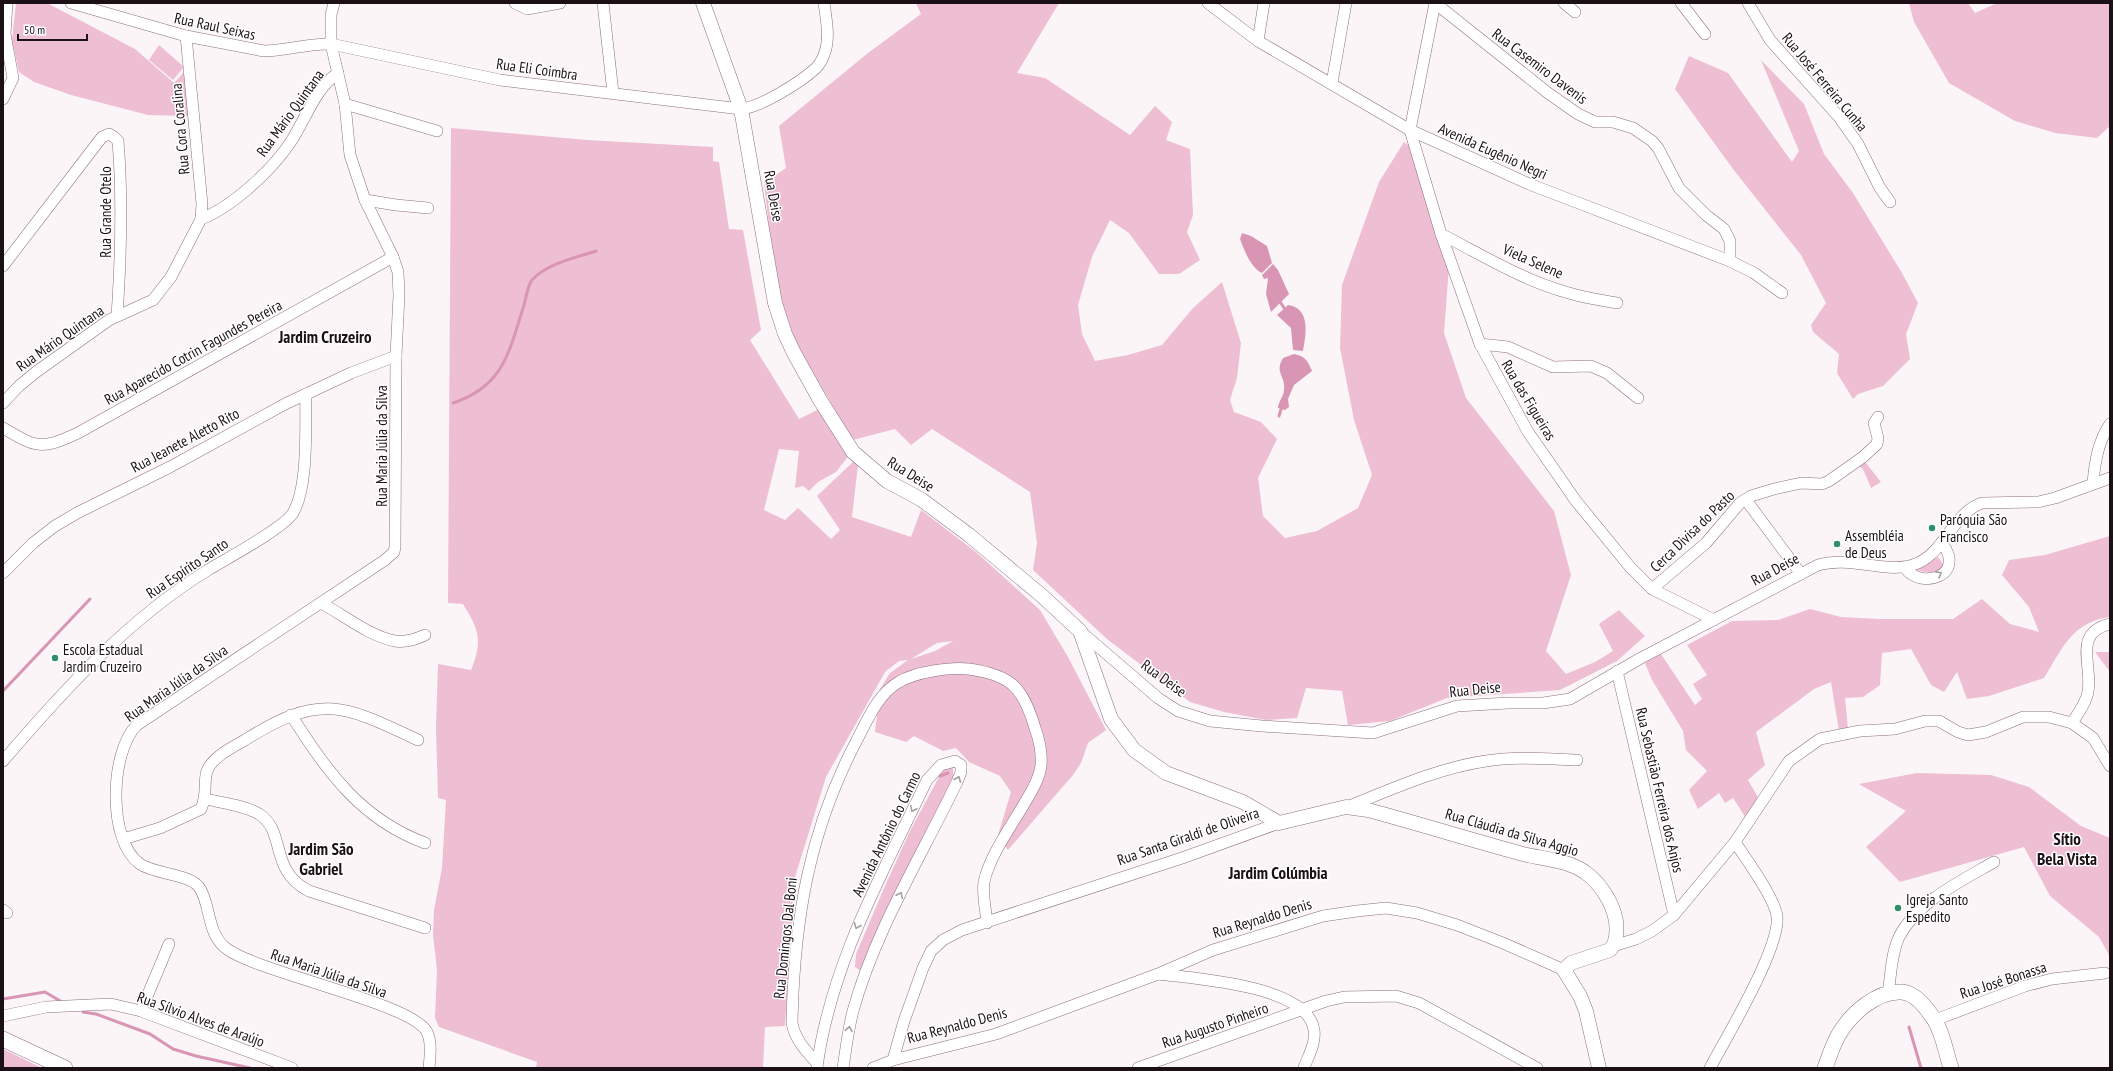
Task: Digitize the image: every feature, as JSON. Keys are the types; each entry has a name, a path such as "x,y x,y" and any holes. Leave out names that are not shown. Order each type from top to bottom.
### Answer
{"main road":[{"path":"1825,1068 1839,1034 1849,1020 1872,1000 1888,994 1903,992 1913,996 1924,1005 1935,1020 1951,1068"},
{"path":"3,1039 65,1068"}],"street":[{"path":"3,99 13,78 5,34 7,3"},
{"name":"Rua Raul Seixas","path":"71,3 186,36 264,52 308,44 331,44"},
{"path":"334,3 331,15 331,44 345,104 350,155 365,200 393,257 398,272 399,295 396,356"},
{"path":"515,3 527,9 560,3"},
{"path":"603,3 613,93"},
{"name":"Rua Deise","path":"703,3 741,109 775,304 784,334 853,452 887,481 922,500 969,534 1158,698 1178,711 1210,721 1301,729 1373,733 1456,706 1508,702 1558,702 1570,699 1617,671 1818,565 1831,561 1856,562 1905,568 1918,578 1931,578 1938,576 1945,571 1951,559 1950,553 1942,542"},
{"path":"741,109 756,106 765,102 817,68 825,51 826,42 824,3"},
{"name":"Avenida Eugênio Negri","path":"1208,3 1258,41 1410,130 1529,184 1730,261 1754,272 1782,293"},
{"path":"1258,41 1264,3"},
{"path":"1332,84 1346,3"},
{"path":"1410,130 1435,3"},
{"name":"Rua Casemiro Davenis","path":"1435,3 1548,93 1578,114 1595,122 1613,122 1633,128 1652,141 1658,148 1679,188 1706,216 1724,229 1730,241 1730,261"},
{"path":"1564,3 1575,12"},
{"path":"1682,3 1705,34"},
{"name":"Rua José Ferreira Cunha","path":"1748,3 1770,40 1843,122 1858,144 1880,188 1890,202"},
{"name":"Rua Cora Coralina","path":"186,36 202,204 201,220"},
{"name":"Rua Eli Coimbra","path":"331,44 500,80 741,109"},
{"name":"Rua Mário Quintana","path":"3,403 19,386 36,372 117,316 148,304 160,294 171,277 201,220 228,206 270,167 290,142 328,82 338,73"},
{"path":"345,104 436,131"},
{"name":"Rua das Figueiras","path":"1410,130 1441,234 1480,344 1528,432 1561,480 1630,567 1652,589 1714,620"},
{"name":"Rua Grande Otelo","path":"3,266 102,137 109,134 114,136 118,142 122,179 121,250 117,316"},
{"path":"365,200 396,206 428,208"},
{"name":"Viela Selene","path":"1441,234 1520,274 1552,288 1568,293 1617,303"},
{"name":"Rua Aparecido Cotrin Fagundes Pereira","path":"3,428 36,445 58,442 78,433 393,257"},
{"path":"1480,344 1508,347 1553,367 1591,366 1607,373 1638,398"},
{"name":"Rua Jeanete Aletto Rito","path":"3,573 33,543 55,526 170,467 246,424 306,394 396,356"},
{"name":"Rua Maria Júlia da Silva","path":"396,356 394,552 385,560 321,603 160,708 130,732 126,740 117,772 116,796 118,821 124,839 134,858 141,865 158,872 192,882 199,888 209,921 226,949 252,963 302,978 383,1007 420,1024 426,1032 430,1044 429,1068"},
{"name":"Rua Espírito Santo","path":"3,761 102,653 140,619 180,587 286,522 293,513 300,496 304,464 306,394"},
{"name":"Cerca Divisa do Pasto","path":"1652,589 1706,543 1740,503 1774,489 1801,483 1822,484 1837,477 1877,444 1878,438 1874,423 1878,417"},
{"path":"2093,483 2097,454 2102,437 2110,424"},
{"path":"1905,568 1936,552 1956,525 1975,506 1982,503 2038,502 2055,498 2110,478"},
{"path":"1746,500 1801,574"},
{"path":"321,603 366,629 396,641 409,641 425,635"},
{"path":"2072,723 2088,695 2090,680 2086,644 2090,635 2098,628 2110,624"},
{"path":"1080,631 1111,719 1134,750 1166,773 1243,802 1279,823"},
{"name":"Rua Domingos Dal Boni","path":"817,1065 798,1041 794,1033 792,1023 797,932 806,876 827,804 846,760 870,714 883,696 899,682 914,676 952,668 995,674 1008,680 1020,693 1036,728 1040,749 1041,766 1036,783 994,856 987,873 984,884 987,922"},
{"name":"Rua Sebastião Ferreira dos Anjos","path":"1617,671 1674,915"},
{"path":"124,839 160,828 201,809 206,799 207,771 211,765 242,742 291,715 314,708 335,708 356,713 418,740"},
{"path":"291,715 328,769 362,806 386,825 425,843"},
{"path":"1600,1068 1586,1011 1580,996 1564,970 1571,963 1605,952 1613,946 1636,939 1652,931 1674,915 1735,842 1789,761 1820,739 1860,731 1895,729 1925,721 1939,721 1958,732 1968,735 1986,732 2023,717 2049,717 2072,723 2094,738 2110,766"},
{"name":"Rua Santa Giraldi de Oliveira","path":"893,1060 908,1008 931,951 943,940 962,930 1182,858 1279,823 1346,807 1425,777 1486,761 1512,758 1577,760"},
{"name":"Avenida Antônio do Carmo","path":"817,1065 829,1006 843,963 860,920 927,780 941,765 955,761 961,766 961,772 887,921 860,987 853,1012 843,1068"},
{"path":"206,799 250,810 263,818 271,828 287,873 300,886 309,891 425,928"},
{"name":"Rua Cláudia da Silva Aggio","path":"1346,807 1368,810 1520,853 1573,866 1586,872 1596,881 1610,904 1616,927 1613,946"},
{"path":"1710,1068 1751,993 1768,954 1776,930 1777,916 1771,900 1735,842"},
{"path":"1888,994 1895,950 1906,926 1928,904 1957,883 1994,862"},
{"name":"Rua Reynaldo Denis","path":"872,1068 893,1060 996,1034 1158,974 1213,950 1323,916 1386,908 1417,913 1457,925 1504,943 1564,970"},
{"path":"141,1011 169,944"},
{"name":"Rua José Bonassa","path":"1935,1020 2025,986 2052,979 2105,973"},
{"path":"1158,974 1257,989 1276,994 1303,1010 1314,1029 1314,1041 1304,1068"},
{"name":"Rua Augusto Pinheiro","path":"1138,1068 1344,997 1396,996 1419,1003 1537,1068"},
{"name":"Rua Sílvio Alves de Araújo","path":"3,1016 46,1007 111,1004 141,1011 292,1068"}],"shaded area":[{"path":"16,3 47,3 135,49 174,83 185,71 190,116 148,115 71,95 34,82 19,72 12,40"},
{"path":"916,3 1059,3 1017,73 1045,78 1130,135 1155,106 1172,122 1166,140 1190,149 1193,215 1187,232 1200,260 1179,274 1159,274 1129,233 1110,220 1092,257 1078,305 1082,334 1095,361 1128,355 1162,345 1193,308 1222,282 1241,343 1237,378 1230,400 1234,412 1261,422 1277,439 1258,478 1263,516 1285,538 1317,531 1358,508 1372,475 1354,420 1340,348 1342,285 1379,182 1404,142 1415,150 1449,266 1444,333 1466,398 1554,511 1571,575 1546,651 1566,674 1595,662 1613,651 1599,624 1619,610 1645,636 1617,661 1560,690 1447,698 1390,721 1348,725 1342,691 1306,688 1297,718 1266,720 1224,712 1190,702 1107,639 1033,570 1037,543 1030,492 932,429 911,445 895,429 853,440 790,334 775,279 764,183 786,168 779,126 868,53 921,14"},
{"path":"1909,3 1968,3 1975,13 1997,3 2110,3 2110,126 2097,138 2055,133 2015,121 1949,83 1914,22"},
{"path":"159,45 184,67 173,80 149,60"},
{"path":"1689,56 1728,73 1792,162 1799,151 1761,60 1804,104 1824,154 1853,193 1902,273 1918,303 1906,334 1910,359 1883,386 1858,394 1853,399 1837,373 1839,354 1813,332 1811,325 1826,303 1801,255 1733,169 1675,89"},
{"path":"451,128 587,140 713,147 713,161 719,162 729,229 743,230 761,330 750,340 799,419 821,408 850,454 836,472 818,482 809,491 803,486 795,488 799,451 779,449 764,510 785,520 798,508 831,539 840,530 817,496 854,461 858,465 852,517 911,537 921,510 976,552 1040,610 1068,657 1106,730 1088,743 1081,763 1073,775 1008,850 998,835 1011,792 1000,776 969,762 956,748 943,751 914,736 906,742 875,732 880,689 890,673 908,660 899,661 885,672 826,777 795,877 785,1026 765,1027 763,1068 536,1068 537,1062 439,1027 435,1018 437,970 433,935 434,910 442,868 446,800 438,798 436,727 438,664 471,670 475,660 478,643 476,628 463,604 448,603","holes":["953,641 935,651 911,659 937,643"]},
{"path":"1242,233 1251,236 1267,246 1272,263 1262,273 1254,267 1246,253 1240,239"},
{"path":"1273,264 1278,270 1289,294 1271,312 1266,294 1268,278 1264,279 1262,275"},
{"path":"1288,305 1295,307 1304,317 1306,330 1303,351 1293,350 1291,328 1277,315"},
{"path":"1294,354 1301,356 1306,360 1312,371 1294,385 1288,399 1289,407 1285,410 1278,408 1284,390 1280,367 1283,358"},
{"path":"1862,458 1881,482 1871,488 1863,469 1857,465"},
{"path":"2110,536 2110,617 2097,620 2077,631 2063,647 2044,678 1989,696 1967,699 1957,672 1944,692 1931,685 1911,649 1882,653 1880,685 1863,697 1845,698 1848,729 1839,731 1831,682 1814,689 1756,732 1765,765 1748,780 1760,801 1746,818 1733,798 1725,803 1719,793 1698,809 1689,790 1707,771 1686,750 1683,731 1652,680 1645,663 1661,654 1695,705 1702,699 1693,684 1707,675 1687,645 1732,621 1778,620 1810,609 1841,617 1880,619 1953,619 1982,599 2010,624 2039,632 2029,607 2002,575 2009,560 2045,555"},
{"path":"1938,557 1943,564 1939,571 1925,572 1917,569"},
{"path":"2095,652 2110,652 2110,672"},
{"path":"946,764 953,768 953,777 861,971 855,967 856,954 910,831"},
{"path":"1917,773 1991,775 2029,787 2081,826 2110,838 2110,957 2099,937 2050,896 2024,847 1900,882 1866,847 1906,811 1859,784"},
{"path":"3,1049 42,1068 3,1068"}],"waterway":[{"path":"453,403 470,396 484,387 494,377 502,365 514,338 528,288 532,280 538,274 554,265 596,251"},
{"path":"1279,300 1286,311"},
{"path":"1279,416 1282,406"},
{"path":"3,691 90,599"},
{"path":"940,776 948,773"},
{"path":"3,999 45,992 62,1002"},
{"path":"83,1012 96,1014 150,1034 173,1049 196,1056 250,1068"},
{"path":"1909,1027 1921,1068"}],"place":[{"name":"Paróquia São Francisco","path":"1932,528"},
{"name":"Assembléia de Deus","path":"1837,544"},
{"name":"Escola Estadual Jardim Cruzeiro","path":"55,658"},
{"name":"Igreja Santo Espedito","path":"1898,908"}],"district":[{"name":"Jardim Cruzeiro","path":"325,337"},
{"name":"Sítio Bela Vista","path":"2067,849"},
{"name":"Jardim São Gabriel","path":"321,859"},
{"name":"Jardim Colúmbia","path":"1278,873"}]}
